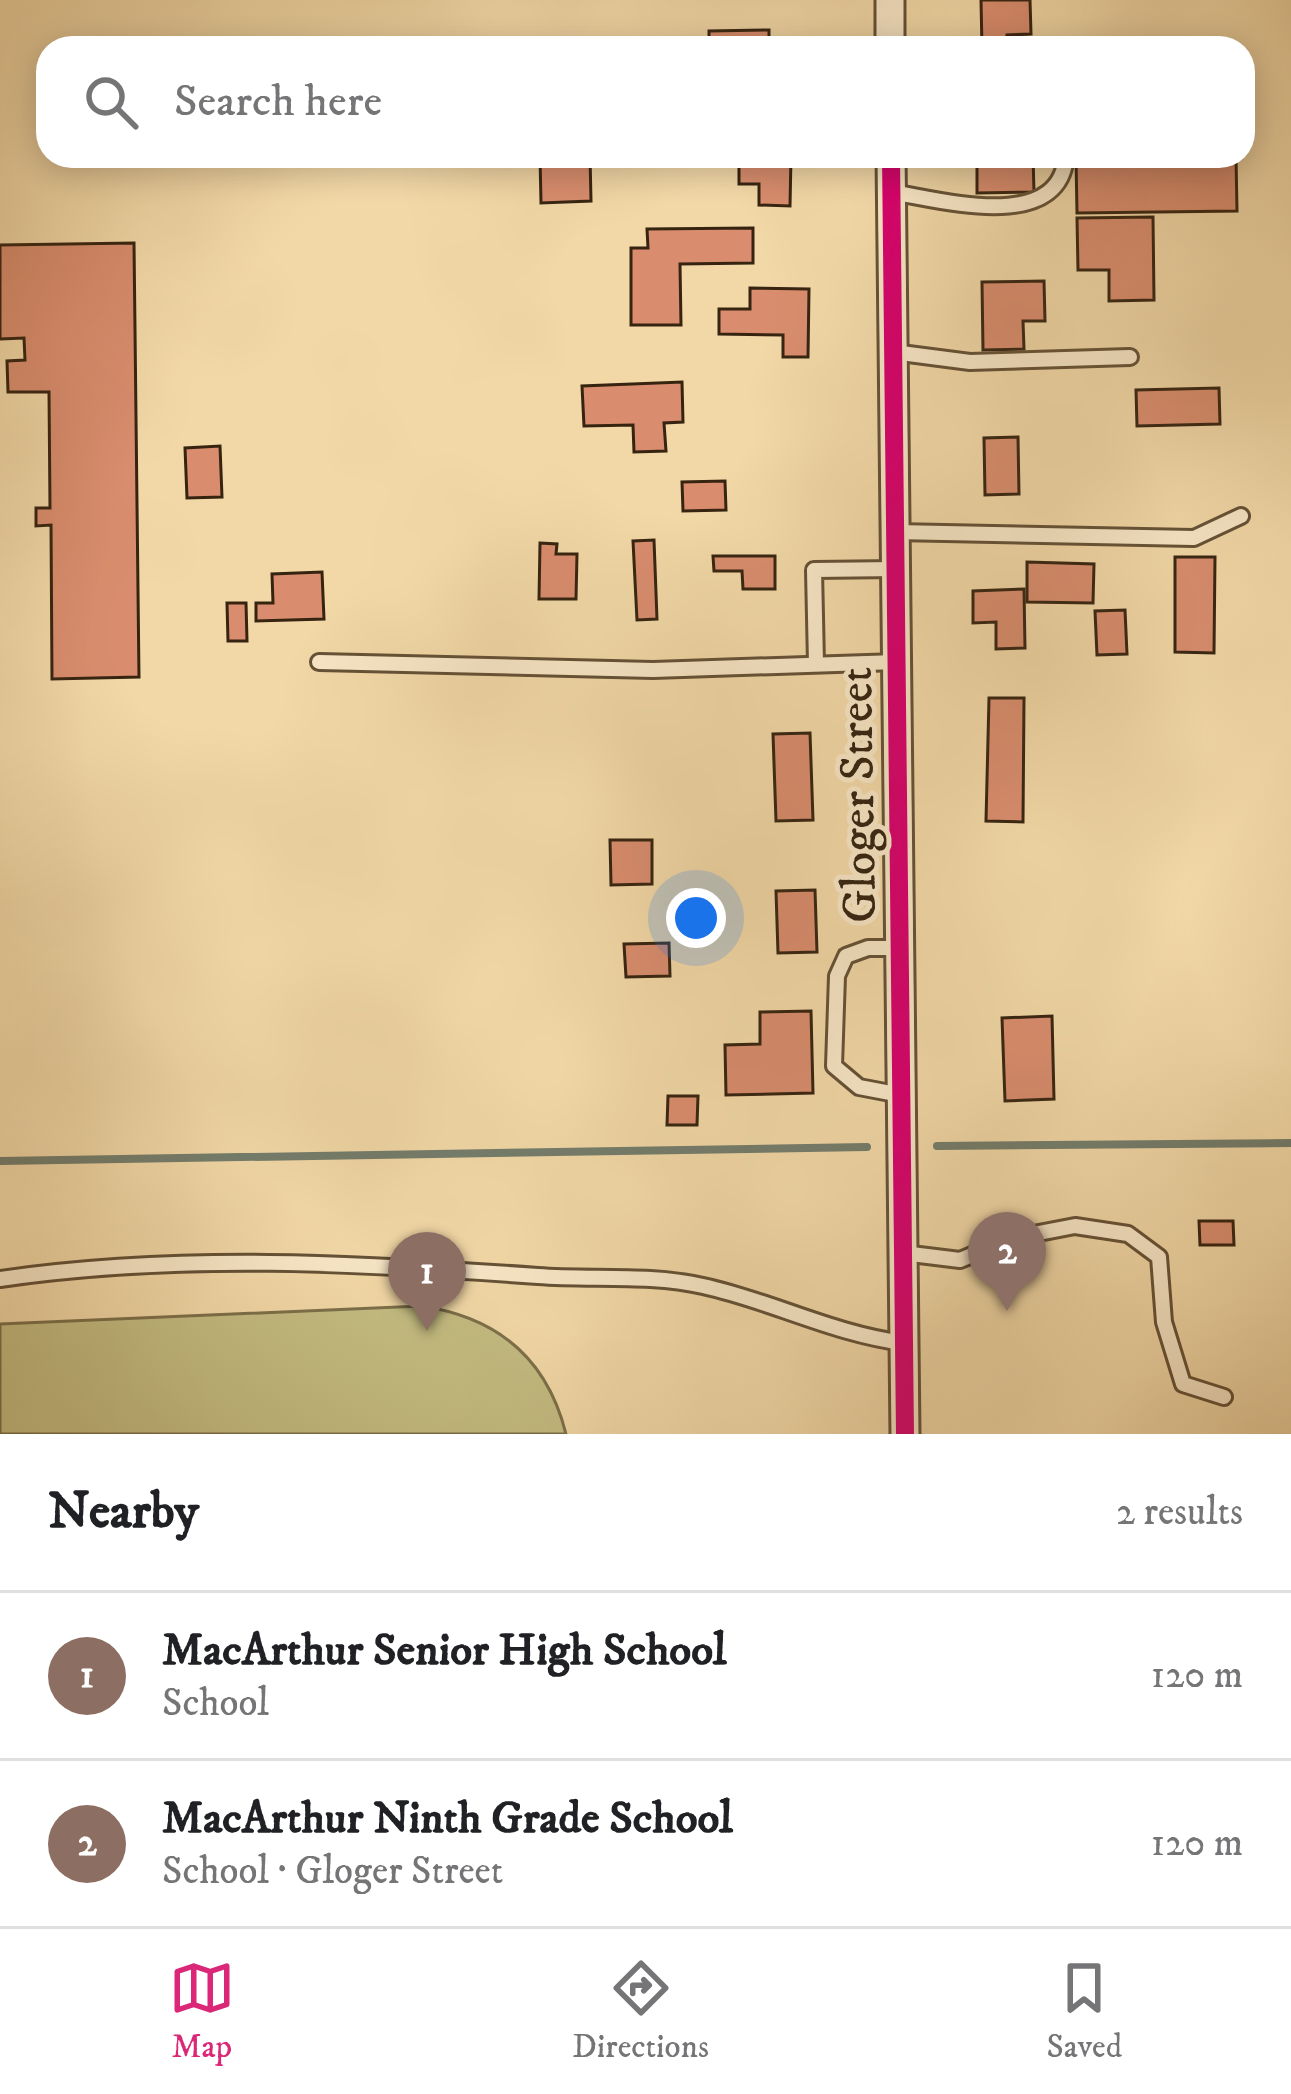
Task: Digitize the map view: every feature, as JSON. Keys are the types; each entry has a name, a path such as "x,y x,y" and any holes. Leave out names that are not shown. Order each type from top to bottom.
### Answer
{"street":[{"path":"890,0 890,36"},
{"name":"Gloger Street","path":"891,168 905,1434"}],"lane":[{"path":"891,192 996,210 1024,203 1055,185 1061,168"},
{"path":"893,352 970,362 1130,357"},
{"path":"896,532 1194,538 1241,516"},
{"path":"817,664 814,570 896,569"},
{"path":"319,662 653,670 897,662"},
{"path":"900,948 868,948 845,956 837,976 834,1066 859,1087 901,1095"},
{"path":"903,1253 960,1260 1013,1238 1075,1226 1127,1234 1159,1257 1164,1322 1183,1384 1224,1397"},
{"path":"0,1279 77,1268 229,1259 644,1280 699,1285 852,1336 904,1343"}],"shaded area":[{"path":"421,1306 473,1320 515,1346 546,1383 566,1434 0,1434 0,1324"}],"building":[{"path":"981,0 1030,0 1031,34 982,36"},
{"path":"769,30 769,36 709,36 709,31"},
{"path":"540,168 590,168 591,201 541,203"},
{"path":"739,168 791,168 790,206 759,205 759,184 739,184"},
{"path":"977,168 1033,168 1034,192 977,193"},
{"path":"1076,168 1236,168 1237,211 1077,213"},
{"path":"1153,217 1154,300 1109,301 1109,270 1078,270 1077,218"},
{"path":"753,228 753,263 680,264 681,325 631,325 631,248 648,248 647,229"},
{"path":"134,243 139,677 52,679 51,525 36,526 36,508 50,508 49,392 8,392 7,361 25,360 24,338 0,339 0,245"},
{"path":"1044,281 1045,321 1023,321 1024,349 983,350 982,282"},
{"path":"750,288 809,289 808,357 783,357 783,335 719,334 719,309 750,309"},
{"path":"682,382 683,422 664,423 666,451 634,452 633,425 584,426 582,386"},
{"path":"1219,388 1220,424 1137,426 1136,390"},
{"path":"1018,437 1019,494 985,495 984,438"},
{"path":"220,446 222,497 187,498 185,448"},
{"path":"725,481 726,510 683,511 682,482"},
{"path":"654,540 657,619 637,620 633,541"},
{"path":"540,543 557,544 556,554 577,554 576,599 539,599"},
{"path":"713,556 775,556 775,589 743,589 742,571 714,571"},
{"path":"1175,557 1215,557 1214,653 1175,652"},
{"path":"1027,562 1094,564 1093,603 1027,602"},
{"path":"322,572 324,619 256,621 256,603 273,603 272,574"},
{"path":"1024,589 1025,648 996,649 996,622 973,623 973,591"},
{"path":"227,603 246,603 247,641 228,641"},
{"path":"1125,610 1127,654 1097,655 1095,611"},
{"path":"989,698 1024,698 1023,822 986,821"},
{"path":"810,733 813,820 776,821 773,734"},
{"path":"610,840 652,840 652,884 611,885"},
{"path":"815,890 817,952 778,953 776,891"},
{"path":"669,943 670,976 626,977 624,944"},
{"path":"811,1011 813,1093 726,1095 725,1045 760,1044 760,1012"},
{"path":"1052,1016 1054,1099 1005,1101 1002,1018"},
{"path":"668,1096 698,1096 697,1125 667,1125"},
{"path":"1199,1221 1233,1221 1234,1245 1200,1245"}],"waterway":[{"path":"937,1146 1291,1143"},
{"path":"0,1161 867,1147"}],"cycle path":[{"path":"891,168 905,1434"}],"place":[{"name":"MacArthur Ninth Grade School","path":"1007,1311"},
{"name":"MacArthur Senior High School","path":"427,1331"}]}
